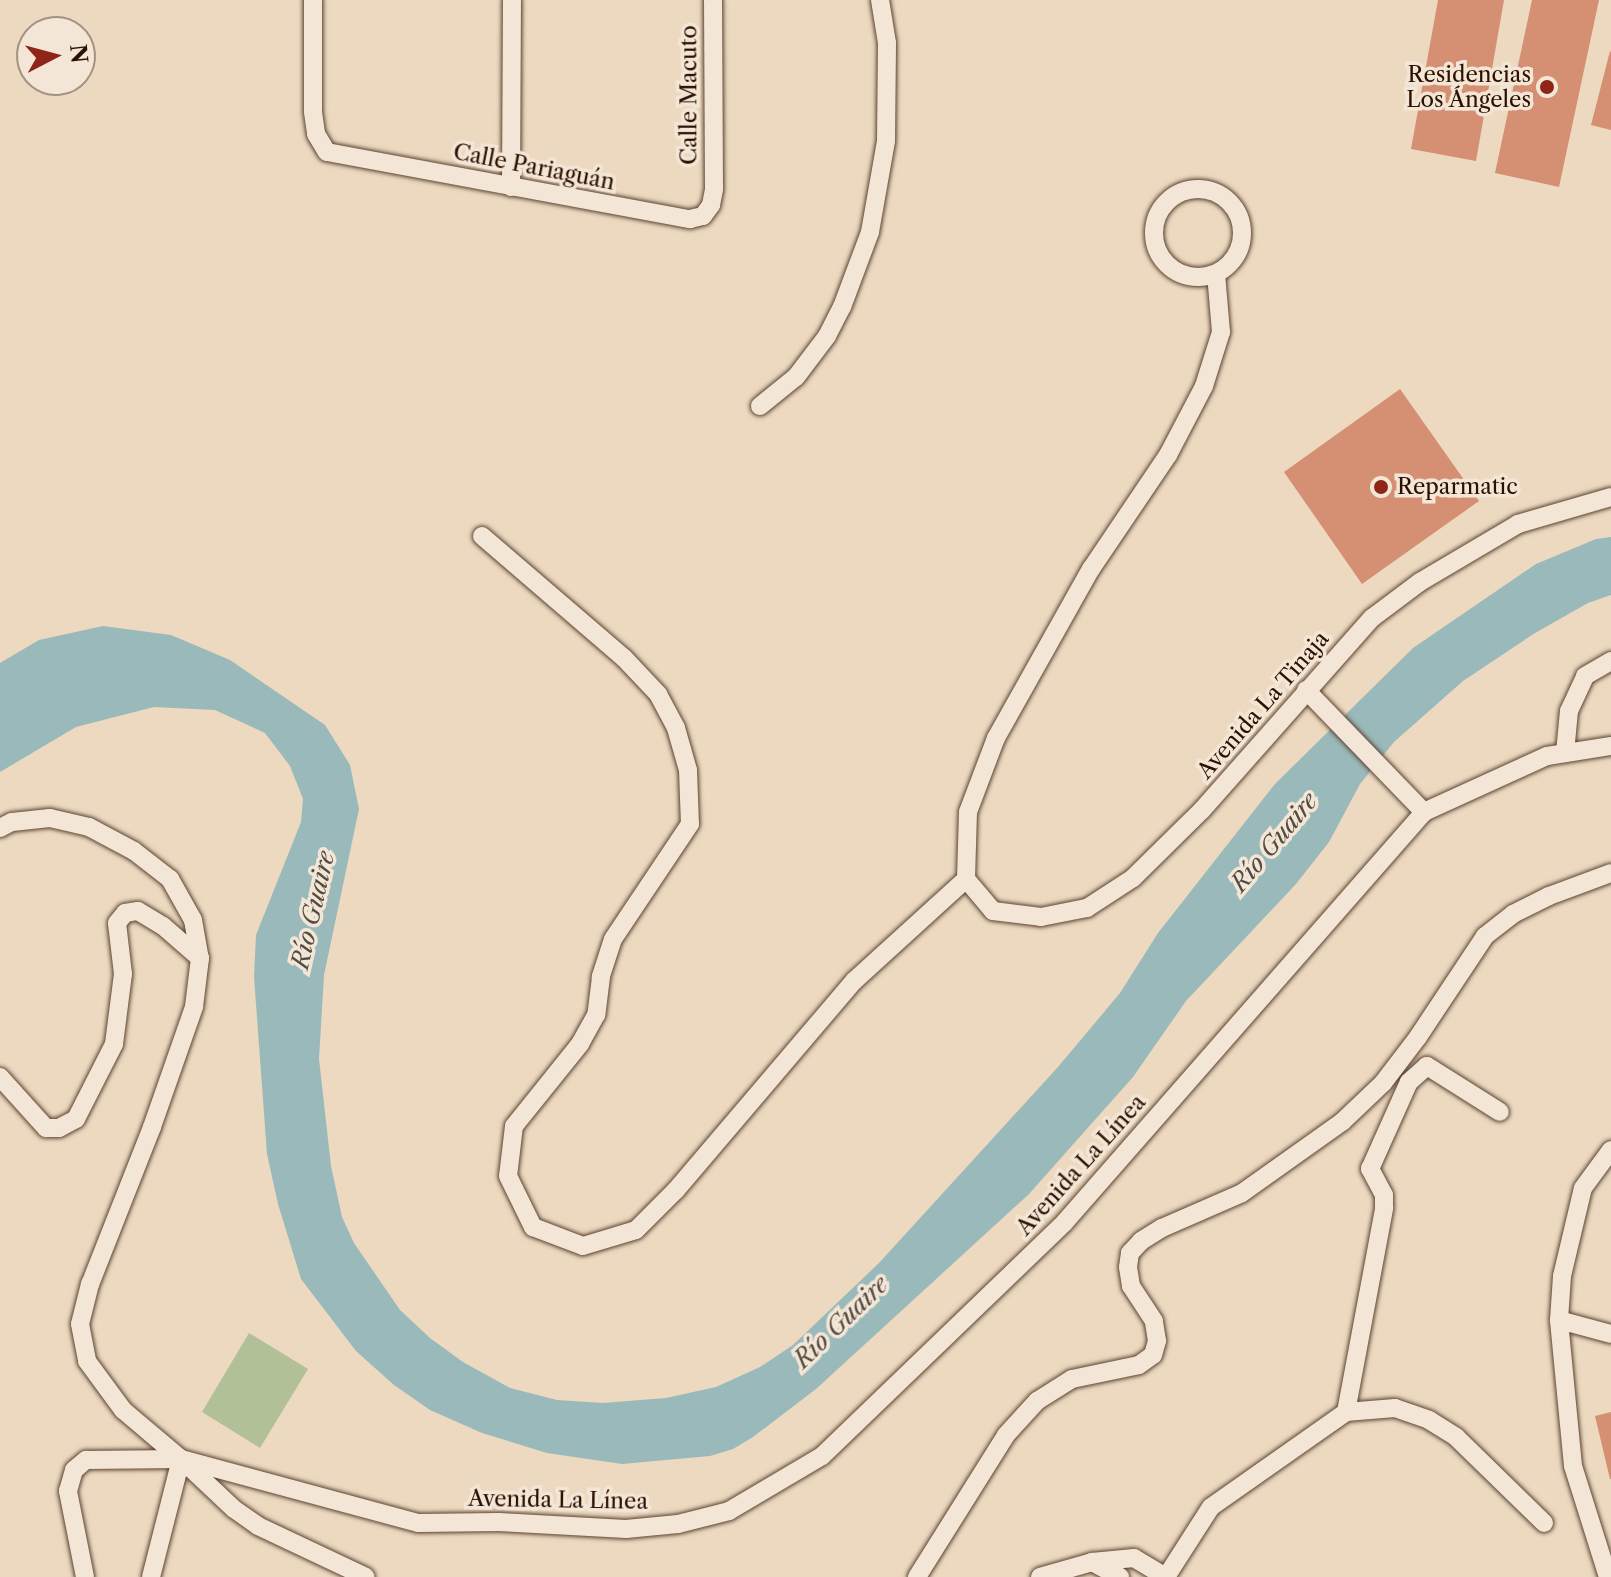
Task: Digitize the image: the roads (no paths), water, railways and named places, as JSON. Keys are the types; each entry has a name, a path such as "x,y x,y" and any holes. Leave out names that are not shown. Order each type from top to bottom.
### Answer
{"street":[{"name":"Calle Pariaguán","path":"313,0 313,112 316,134 327,152 690,219 703,216 711,205 714,189"},
{"path":"511,187 512,0"},
{"name":"Calle Macuto","path":"713,0 714,189"},
{"path":"760,406 796,377 827,336 842,307 870,232 886,141 887,43 880,0"},
{"path":"1207,188 1232,203 1243,228 1237,256 1216,274 1188,277 1164,263 1153,237 1159,209 1180,191 1207,188"},
{"path":"482,536 624,658 658,694 676,728 688,770 690,824 613,939 601,977 596,1015 580,1044 514,1126 508,1176 533,1227 583,1246 636,1230 676,1190 854,981 966,879 968,812 996,738 1091,569 1168,455 1204,386 1221,332 1216,274"},
{"name":"Avenida La Tinaja","path":"966,879 993,911 1041,917 1087,908 1133,878 1202,810 1372,618 1420,582 1518,524 1611,497"},
{"path":"1565,753 1569,711 1585,676 1611,661"},
{"path":"1306,690 1424,812"},
{"name":"Avenida La Línea","path":"0,828 12,822 50,818 89,827 134,851 170,879 193,920 200,958 194,1007 152,1127 90,1284 80,1324 87,1361 123,1410 181,1459 419,1523 499,1522 626,1529 678,1524 729,1511 775,1487 822,1456 1064,1223 1424,812 1536,761 1611,746"},
{"path":"917,1577 1006,1435 1037,1401 1072,1379 1139,1365 1153,1355 1157,1341 1154,1321 1131,1286 1128,1267 1130,1253 1141,1241 1162,1228 1242,1193 1342,1122 1383,1083 1418,1037 1485,936 1513,914 1549,896 1611,873"},
{"path":"0,1077 46,1128 59,1128 76,1119 114,1044 123,974 117,923 125,913 138,911 163,926 200,958"},
{"path":"1346,1412 1384,1208 1384,1195 1370,1169 1409,1082 1427,1066 1500,1112"},
{"path":"1608,1577 1573,1466 1559,1320 1562,1276 1583,1188 1611,1150"},
{"path":"1559,1320 1611,1334"},
{"path":"1040,1577 1092,1562 1134,1558 1166,1577 1211,1507 1346,1412 1395,1408 1429,1420 1456,1437 1544,1523"},
{"path":"151,1577 181,1459"},
{"path":"85,1577 68,1491 74,1470 86,1460 181,1459 258,1526 366,1577"},
{"path":"1092,1562 1120,1577"}],"water":[{"name":"Río Guaire","path":"1611,537 1611,595 1588,603 1535,633 1463,681 1394,742 1360,784 1329,842 1296,884 1186,1001 1133,1077 1029,1194 816,1389 753,1437 733,1449 710,1456 622,1464 547,1453 482,1433 430,1410 394,1385 356,1351 301,1279 278,1204 267,1154 254,977 256,935 301,822 303,799 290,766 265,733 215,710 154,707 76,727 0,772 0,663 39,640 103,626 171,635 230,660 325,725 350,765 359,809 324,975 319,1059 331,1166 342,1217 354,1243 400,1310 430,1338 463,1362 510,1388 557,1400 603,1403 666,1398 716,1387 760,1367 793,1345 879,1263 1058,1067 1120,993 1158,933 1275,784 1413,648 1536,564 1596,539"}],"place":[{"name":"Residencias Los Ángeles","path":"1547,87"},
{"name":"Reparmatic","path":"1381,487"}]}
